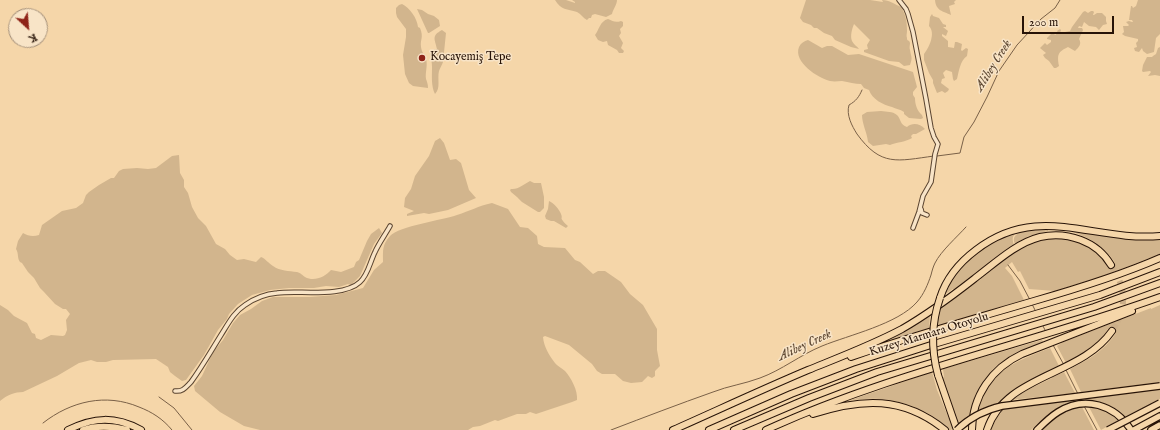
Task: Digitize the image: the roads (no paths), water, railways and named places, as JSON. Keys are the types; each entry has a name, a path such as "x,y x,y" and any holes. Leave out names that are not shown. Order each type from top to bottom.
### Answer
{"highway":[{"path":"1160,236 1129,236 1050,225 1032,226 1018,229 995,237 971,253 952,274 944,287 940,298 934,319 932,337 938,375 957,430 975,416 992,408 1160,386"},
{"path":"673,430 862,348 903,328 945,301 1015,249 1035,239 1061,235 1080,239 1098,249 1112,265"},
{"path":"771,387 898,341 1114,276 1160,258"},
{"name":"Kuzey Marmara Otoyolu","path":"710,430 791,394 851,371 918,348 1106,293 1160,272"},
{"name":"Kuzey Marmara Otoyolu","path":"734,430 802,400 871,375 935,354 1110,302 1160,283"},
{"path":"766,430 882,384 1160,299"},
{"path":"972,430 975,405 981,392 990,377 1008,362 1022,354 1160,299"},
{"path":"987,430 996,412 1010,397 1022,389 1083,358 1098,347 1112,331"},
{"path":"774,430 833,407 868,402 893,405 907,409 928,418 945,430"},
{"path":"1108,430 1160,403"},
{"path":"1037,430 1058,412 1081,404 1092,404 1106,408 1119,415 1133,430 1160,416"},
{"path":"68,430 82,423 102,420 121,422 141,430"},
{"path":"1151,430 1160,425"},
{"path":"83,430 100,426 109,426 126,430"}],"street":[{"path":"899,0 906,9 913,32 931,128 938,144 931,182 926,190 913,228"},
{"path":"921,208 922,213 927,215"},
{"path":"175,391 184,390 191,382 228,323 246,304 269,294 337,291 352,287 360,282 367,272 374,253 390,226"}],"waterway":[{"name":"Alibey Creek","path":"937,156 960,153 964,137 974,122 999,71 1017,45 1041,19 1055,8 1060,0"},
{"path":"862,90 857,99 849,105 848,113 853,128 866,145 882,157 891,159 900,160 934,156"},
{"name":"Alibey Creek","path":"611,430 719,390 760,378 822,346 886,323 898,317 909,310 917,302 924,292 938,258 966,227"},
{"name":"Alibey Creek","path":"1008,265 1020,281 1030,300"},
{"name":"Alibey Creek","path":"1032,304 1035,310"},
{"name":"Alibey Creek","path":"1043,326 1046,332"},
{"name":"Alibey Creek","path":"1053,345 1064,365"},
{"name":"Alibey Creek","path":"1066,370 1078,394"},
{"path":"159,397 174,408 192,430"},
{"path":"43,423 65,409 77,405 102,400 114,400 148,411 161,419 172,430"},
{"name":"Alibey Creek","path":"1084,406 1097,430"}],"tunnel":[{"path":"1111,265 1120,282 1123,298 1120,314 1112,331"}],"place":[{"name":"Kocayemiş Tepe","path":"422,58"}]}
